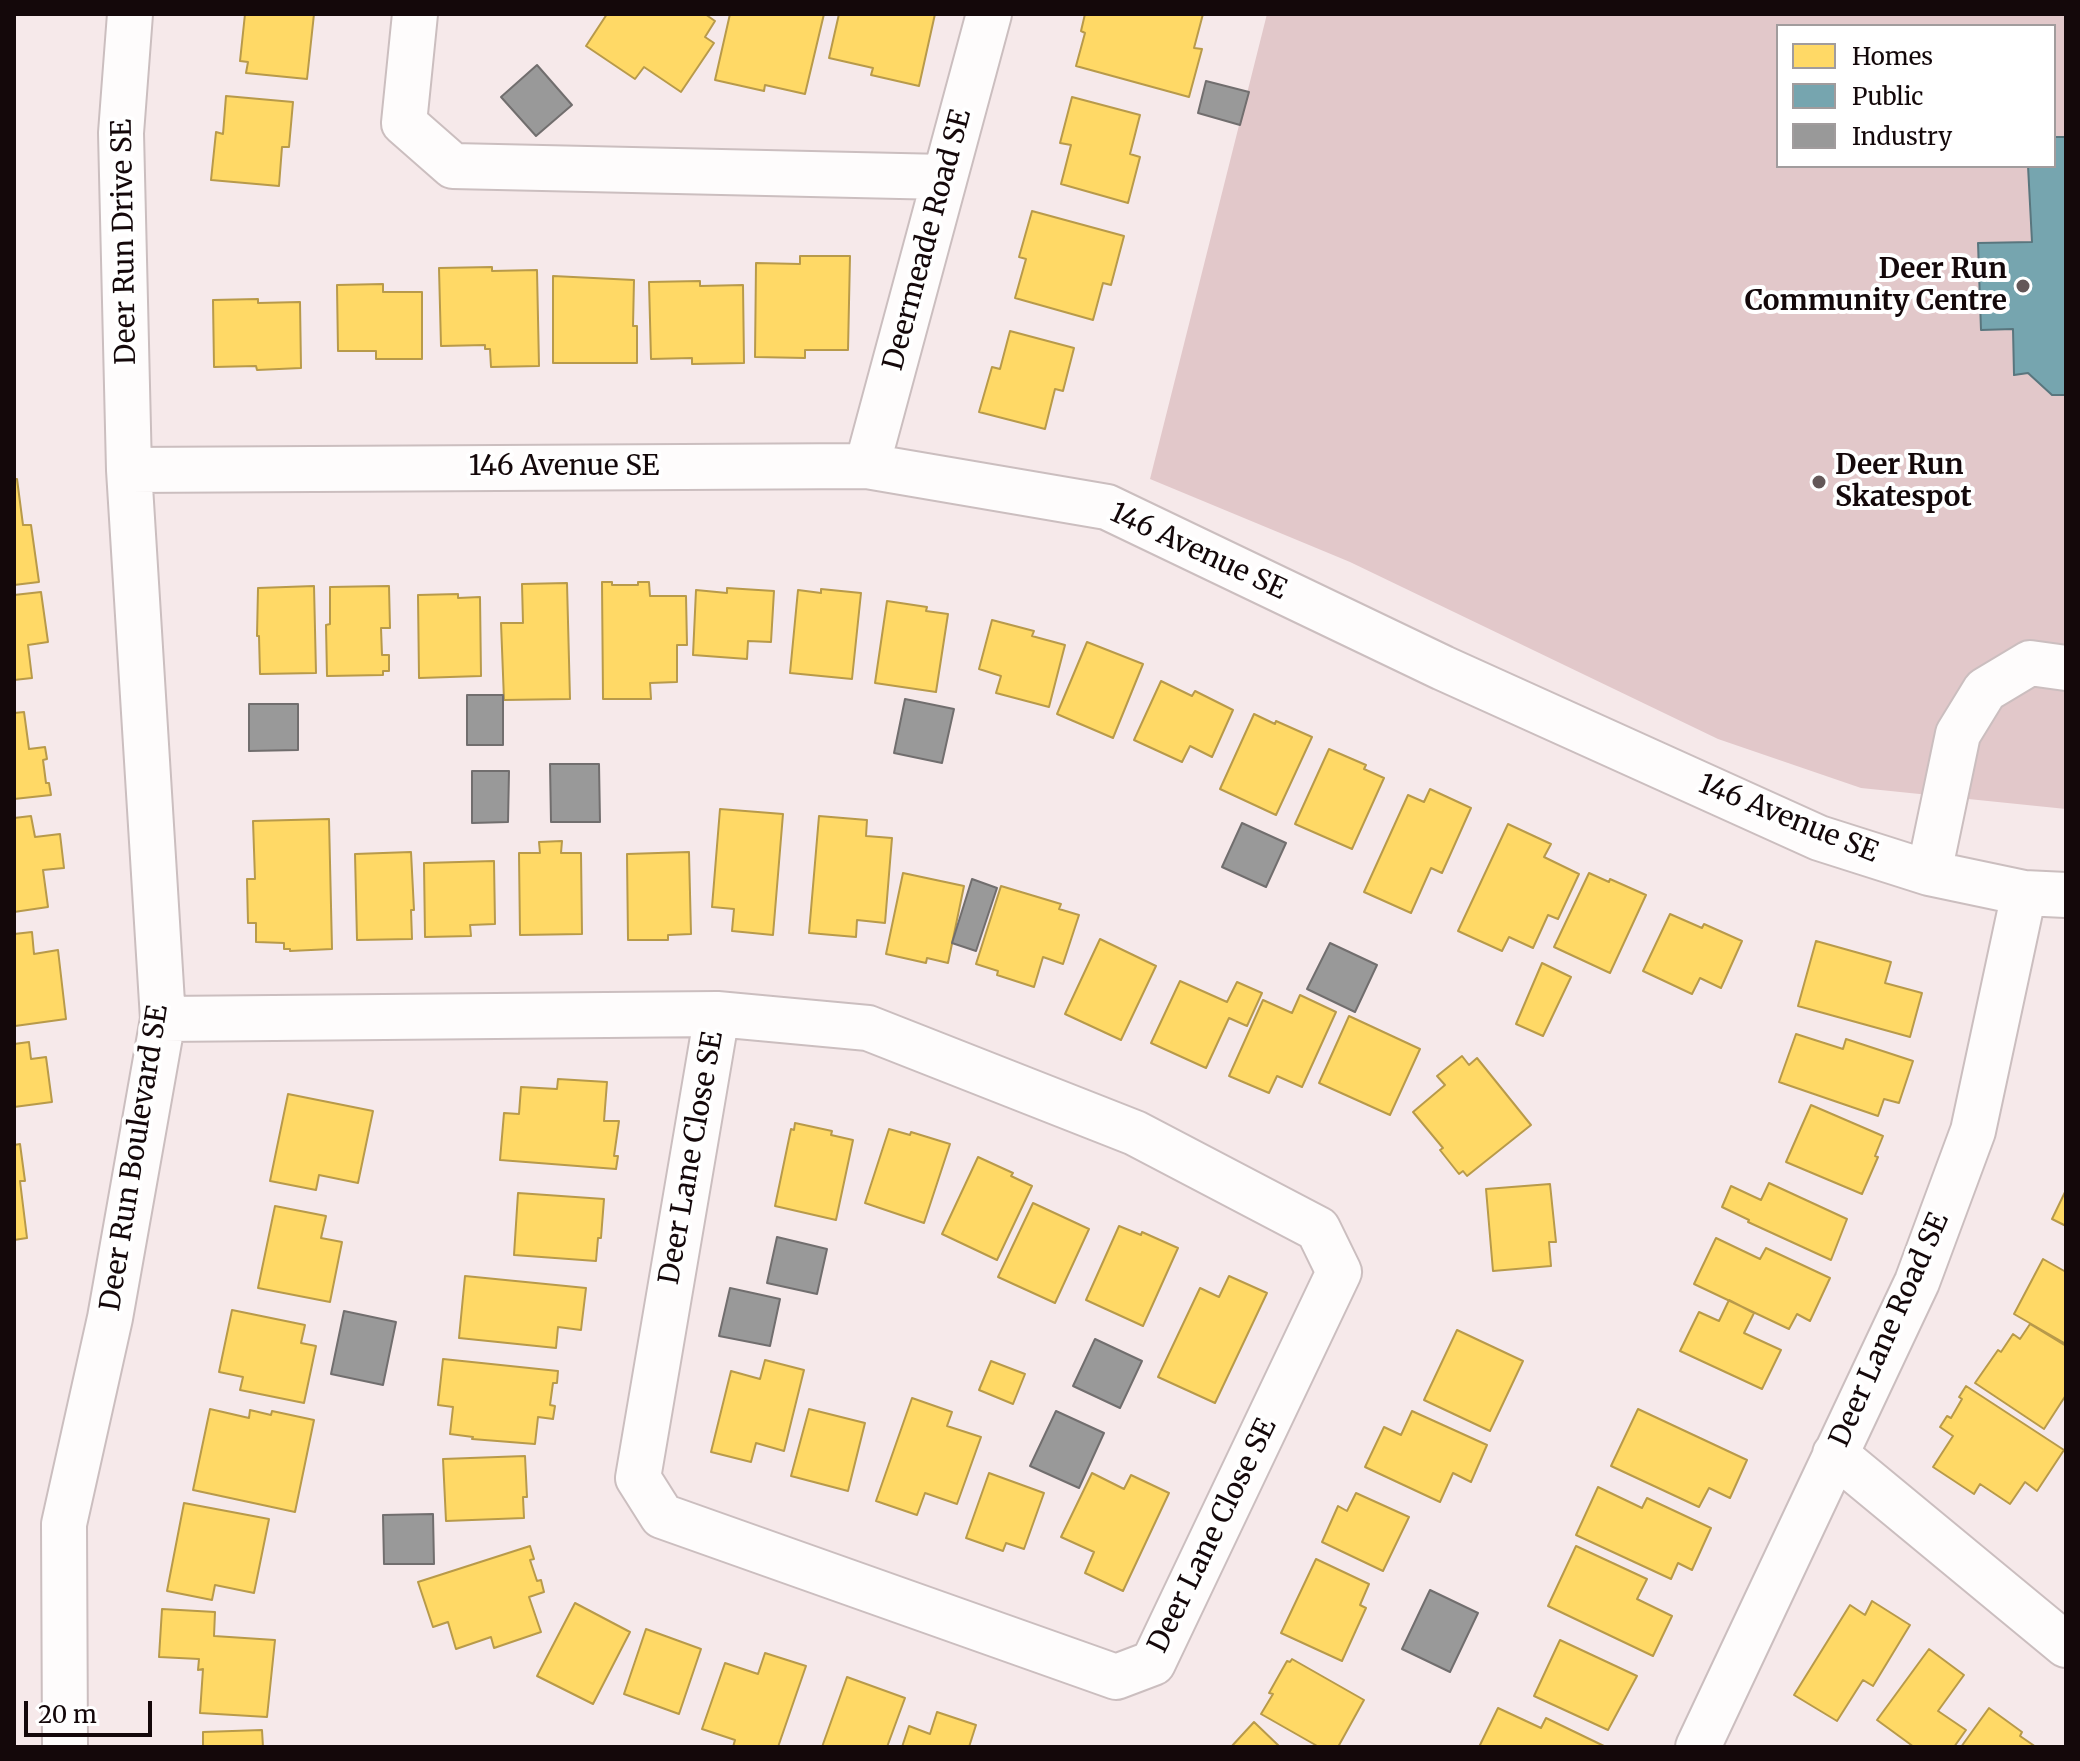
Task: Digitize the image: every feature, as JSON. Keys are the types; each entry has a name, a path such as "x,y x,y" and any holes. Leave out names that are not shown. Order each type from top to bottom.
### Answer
{"street":[{"name":"Deer Run Drive SE","path":"129,470 121,133 130,14"},
{"path":"415,14 404,123 453,166 945,177"},
{"name":"Deermeade Road SE","path":"867,466 989,14"},
{"name":"146 Avenue SE","path":"129,470 867,466 1107,507 1443,668 1819,838 1929,873 2045,894"},
{"name":"Deer Run Boulevard SE","path":"65,1747 64,1524 110,1318 163,1019 129,470"},
{"path":"1929,873 1958,734 1985,690 2030,663 2066,668"},
{"name":"Deer Lane Road SE","path":"1698,1747 1917,1282 1973,1131 2045,894"},
{"name":"Deer Lane Close SE","path":"163,1019 717,1014 868,1028 1135,1133 1318,1229 1339,1272 1153,1663 1116,1677 662,1516 638,1478 717,1014"},
{"path":"1835,1454 2066,1645"}],"shaded area":[{"path":"1267,14 2066,14 2066,809 1861,788 1718,739 1350,562 1150,479"}],"building: Homes":[{"path":"245,14 314,14 307,79 246,73 248,62 240,61"},
{"path":"607,14 705,14 715,21 705,37 714,43 681,92 644,67 635,79 586,46"},
{"path":"730,14 824,14 805,94 765,85 764,91 715,80"},
{"path":"839,14 935,14 919,86 871,75 873,68 829,58"},
{"path":"1085,14 1203,14 1194,48 1202,49 1189,97 1076,66 1085,33 1081,31"},
{"path":"226,96 293,102 289,147 282,147 279,186 211,180 216,132 223,134"},
{"path":"1072,97 1140,115 1130,154 1140,157 1128,203 1061,184 1071,145 1060,143"},
{"path":"1032,211 1124,236 1111,285 1103,283 1093,320 1015,298 1026,259 1019,257"},
{"path":"800,256 850,256 848,350 805,350 805,358 755,357 756,263 800,264"},
{"path":"492,267 492,271 537,270 539,366 491,367 490,349 485,349 485,345 441,346 439,268"},
{"path":"553,276 634,280 633,326 637,326 637,363 553,363"},
{"path":"700,281 700,286 743,285 744,363 692,364 692,358 651,359 649,282"},
{"path":"383,284 383,292 422,292 422,359 376,359 376,351 338,351 337,285"},
{"path":"258,299 258,303 300,302 301,368 257,370 256,366 214,367 213,300"},
{"path":"1010,331 1074,348 1063,391 1055,389 1045,429 979,412 992,367 1000,369"},
{"path":"14,479 17,479 23,525 31,525 39,582 14,585"},
{"path":"602,582 638,585 638,582 649,582 650,596 686,596 687,645 677,645 677,682 650,683 651,699 603,699"},
{"path":"567,583 570,699 504,700 501,623 523,623 522,584"},
{"path":"314,586 316,673 260,674 258,588"},
{"path":"389,586 390,628 381,628 382,655 389,655 389,671 383,671 383,675 327,676 326,625 330,624 330,587"},
{"path":"727,588 774,591 771,642 748,641 747,659 693,655 696,590 727,593"},
{"path":"821,589 861,593 852,679 790,673 798,590 821,593"},
{"path":"41,592 48,642 28,645 32,678 14,680 14,595"},
{"path":"458,594 458,598 480,597 481,676 419,678 418,595"},
{"path":"887,601 927,607 926,611 948,614 936,692 875,683"},
{"path":"992,620 1034,631 1032,636 1065,645 1049,707 996,693 1001,676 979,669"},
{"path":"1087,642 1143,664 1113,738 1057,714"},
{"path":"1161,681 1192,696 1195,691 1233,710 1212,757 1190,746 1182,762 1134,740"},
{"path":"24,712 29,749 45,747 47,759 43,760 51,795 14,799 14,713"},
{"path":"1254,714 1312,737 1276,815 1220,789"},
{"path":"1329,749 1366,765 1364,769 1384,778 1352,849 1295,824"},
{"path":"1430,789 1471,808 1442,873 1431,868 1411,913 1364,892 1408,795 1424,802"},
{"path":"720,809 783,814 773,935 732,931 734,909 712,907"},
{"path":"31,816 35,837 60,834 64,868 43,870 48,907 14,912 14,818"},
{"path":"819,816 867,820 866,836 892,838 885,923 857,920 856,937 809,933"},
{"path":"329,819 332,949 290,951 284,949 284,943 256,942 256,923 248,923 247,879 255,879 253,821"},
{"path":"1508,824 1551,844 1544,857 1579,874 1558,919 1548,915 1533,948 1509,937 1502,951 1458,931"},
{"path":"562,841 561,853 581,853 582,934 520,935 519,853 540,853 539,842"},
{"path":"411,852 412,939 357,940 355,854"},
{"path":"689,852 691,934 668,935 668,940 628,940 627,854"},
{"path":"494,861 495,924 470,925 471,936 425,937 424,863"},
{"path":"903,873 964,886 948,963 927,958 926,963 886,954"},
{"path":"1589,873 1646,895 1610,973 1554,947"},
{"path":"1001,886 1061,904 1059,909 1079,915 1063,964 1043,957 1034,987 997,975 998,971 976,964"},
{"path":"1670,914 1702,928 1704,924 1742,941 1721,988 1700,978 1692,994 1643,971"},
{"path":"32,932 34,954 58,950 66,1019 15,1026 14,934"},
{"path":"1100,939 1156,966 1121,1040 1065,1014"},
{"path":"1816,941 1891,962 1885,983 1922,993 1910,1037 1798,1006"},
{"path":"1542,963 1571,977 1543,1036 1516,1024"},
{"path":"1180,981 1227,1002 1237,982 1262,993 1247,1026 1229,1018 1206,1068 1151,1043"},
{"path":"1300,995 1336,1012 1302,1087 1277,1076 1269,1093 1229,1076 1263,1000 1292,1013"},
{"path":"1349,1016 1420,1049 1390,1115 1319,1083"},
{"path":"1796,1034 1843,1049 1846,1039 1913,1061 1899,1103 1884,1099 1878,1116 1779,1082"},
{"path":"29,1042 31,1059 46,1057 52,1102 14,1107 14,1044"},
{"path":"1462,1056 1469,1065 1477,1058 1531,1125 1467,1176 1463,1171 1459,1174 1440,1150 1443,1148 1413,1112 1445,1085 1437,1076"},
{"path":"558,1079 607,1082 604,1121 619,1121 614,1156 618,1156 616,1169 500,1160 504,1113 519,1114 521,1087 557,1089"},
{"path":"288,1094 373,1111 358,1183 319,1175 316,1190 270,1181"},
{"path":"1811,1105 1883,1136 1875,1156 1878,1157 1862,1194 1786,1162"},
{"path":"795,1123 832,1131 831,1135 853,1140 836,1220 775,1206 791,1129 794,1130"},
{"path":"889,1129 950,1144 924,1223 865,1203"},
{"path":"20,1144 25,1181 20,1181 27,1238 14,1240 14,1145"},
{"path":"978,1157 1013,1173 1011,1176 1032,1186 997,1260 942,1234"},
{"path":"1769,1183 1847,1219 1831,1260 1722,1207 1731,1186 1761,1200"},
{"path":"1550,1184 1556,1242 1549,1242 1551,1266 1493,1271 1486,1189"},
{"path":"2066,1190 2066,1226 2052,1219"},
{"path":"518,1193 604,1199 596,1261 514,1255"},
{"path":"1033,1203 1089,1229 1055,1303 998,1277"},
{"path":"275,1206 326,1216 321,1238 342,1242 330,1302 258,1288"},
{"path":"1119,1226 1141,1235 1142,1232 1178,1248 1143,1326 1086,1300"},
{"path":"1716,1238 1760,1259 1766,1248 1830,1278 1810,1321 1797,1314 1789,1329 1694,1284"},
{"path":"2043,1259 2066,1272 2066,1344 2014,1314"},
{"path":"465,1276 586,1288 581,1330 558,1327 556,1348 459,1338"},
{"path":"1229,1276 1267,1293 1215,1403 1158,1377 1200,1288 1219,1297"},
{"path":"1729,1300 1754,1313 1744,1333 1781,1350 1762,1389 1680,1351 1699,1312 1719,1321"},
{"path":"232,1310 305,1325 301,1343 316,1346 304,1403 240,1390 243,1377 219,1372"},
{"path":"2030,1324 2066,1346 2066,1395 2044,1429 1975,1383 1998,1350 2001,1352 2013,1334 2020,1339"},
{"path":"1457,1330 1523,1361 1490,1431 1424,1400"},
{"path":"443,1359 558,1371 550,1405 555,1406 553,1419 538,1417 535,1444 450,1434 453,1407 438,1405"},
{"path":"765,1360 804,1370 784,1451 756,1443 751,1462 711,1452 731,1371 760,1379"},
{"path":"991,1361 1025,1374 1013,1404 979,1390"},
{"path":"1966,1386 2064,1450 2037,1491 2025,1482 2010,1504 1980,1484 1974,1494 1933,1467 1953,1436 1940,1427 1947,1416 1951,1418"},
{"path":"912,1398 952,1412 947,1426 981,1437 957,1504 925,1493 917,1515 876,1501"},
{"path":"210,1409 249,1418 250,1410 271,1415 272,1411 314,1420 295,1512 193,1490"},
{"path":"809,1409 865,1423 848,1491 791,1476"},
{"path":"1638,1409 1747,1460 1730,1498 1709,1488 1699,1507 1611,1466"},
{"path":"1412,1411 1487,1445 1471,1482 1453,1473 1440,1502 1365,1467 1384,1427 1401,1435"},
{"path":"525,1456 527,1497 523,1497 524,1518 446,1521 443,1459"},
{"path":"989,1473 1044,1493 1024,1549 1006,1543 1003,1551 966,1538"},
{"path":"1092,1473 1124,1489 1131,1475 1169,1493 1123,1591 1085,1573 1094,1552 1061,1537"},
{"path":"1598,1487 1642,1508 1647,1498 1711,1528 1692,1570 1678,1563 1671,1579 1576,1535"},
{"path":"1356,1493 1409,1517 1383,1571 1322,1542 1338,1506 1347,1511"},
{"path":"184,1503 269,1519 254,1593 215,1585 212,1600 167,1591"},
{"path":"530,1546 534,1559 530,1560 544,1592 529,1597 541,1632 494,1648 491,1637 456,1649 448,1622 433,1627 418,1582"},
{"path":"1576,1546 1647,1579 1637,1599 1672,1616 1653,1656 1548,1606"},
{"path":"1316,1559 1369,1584 1360,1605 1366,1608 1342,1661 1281,1633"},
{"path":"1872,1601 1910,1625 1873,1686 1863,1680 1837,1721 1794,1695 1850,1605 1865,1615"},
{"path":"575,1603 630,1632 593,1704 537,1676"},
{"path":"162,1609 215,1612 214,1636 275,1640 267,1717 200,1713 203,1669 198,1670 199,1659 159,1657"},
{"path":"646,1629 701,1649 679,1714 624,1694"},
{"path":"1560,1640 1637,1676 1608,1730 1534,1696"},
{"path":"1929,1649 1964,1675 1938,1711 1966,1730 1954,1747 1914,1747 1877,1720"},
{"path":"765,1653 806,1666 778,1747 733,1747 735,1740 702,1729 725,1663 758,1674"},
{"path":"1292,1659 1364,1700 1338,1747 1319,1747 1261,1714 1287,1661"},
{"path":"847,1677 905,1698 887,1747 822,1747"},
{"path":"1498,1708 1541,1728 1546,1718 1606,1747 1479,1747"},
{"path":"1989,1708 2022,1732 2020,1736 2036,1747 1961,1747"},
{"path":"937,1712 976,1725 969,1747 902,1747 909,1726 930,1734"},
{"path":"1254,1722 1280,1747 1231,1747"},
{"path":"262,1730 263,1747 203,1747 203,1732"}],"building: Public":[{"name":"Deer Run Community Centre","path":"2056,137 2066,137 2066,395 2052,395 2028,373 2014,375 2013,329 1981,330 1978,243 2032,242 2028,168 2056,168"}],"building: Industry":[{"path":"537,65 572,105 536,136 501,97"},
{"path":"1206,81 1249,92 1240,125 1198,113"},
{"path":"467,695 503,695 503,745 467,745"},
{"path":"905,699 954,709 942,763 894,753"},
{"path":"249,704 298,704 298,750 249,751"},
{"path":"550,764 599,764 600,822 551,822"},
{"path":"472,771 509,771 508,822 472,823"},
{"path":"1242,823 1286,843 1266,887 1222,867"},
{"path":"972,879 997,888 976,951 952,943"},
{"path":"1330,943 1377,965 1355,1012 1307,989"},
{"path":"777,1237 827,1249 817,1294 767,1283"},
{"path":"730,1288 780,1299 770,1346 719,1336"},
{"path":"344,1311 396,1322 383,1385 331,1374"},
{"path":"1095,1339 1142,1361 1120,1408 1073,1386"},
{"path":"1056,1411 1104,1433 1079,1488 1030,1466"},
{"path":"433,1514 434,1564 384,1564 383,1515"},
{"path":"1430,1590 1478,1613 1450,1672 1402,1649"}],"place":[{"name":"Deer Run Community Centre","path":"2023,286"},
{"name":"Deer Run Skatespot","path":"1819,482"}]}
